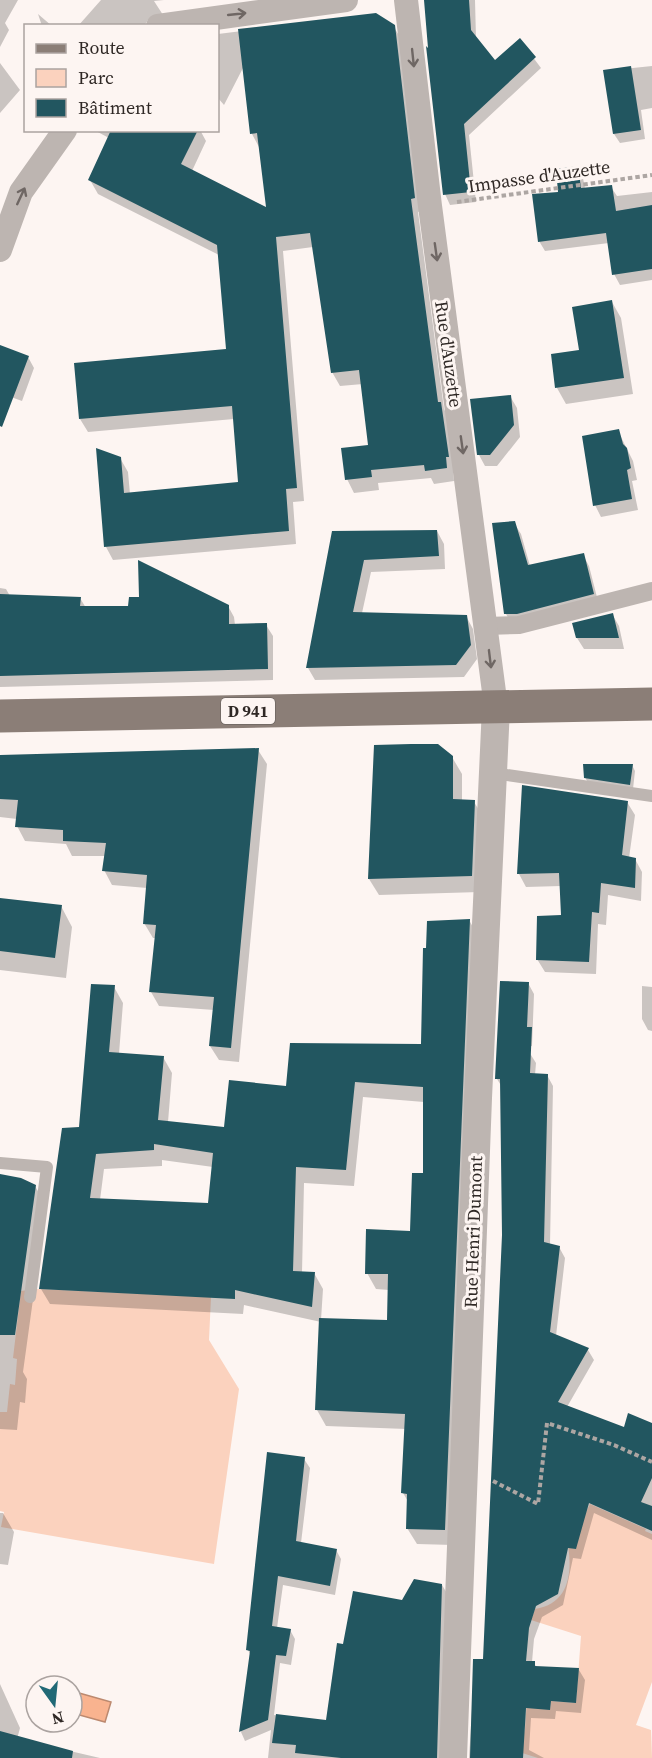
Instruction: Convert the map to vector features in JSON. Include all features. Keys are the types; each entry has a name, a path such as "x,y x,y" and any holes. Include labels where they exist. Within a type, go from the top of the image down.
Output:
{"main road":[{"name":"D 941","path":"0,716 652,704"}],"street":[{"path":"172,24 346,0"},
{"name":"Rue d'Auzette","path":"406,0 429,206 496,707"},
{"path":"0,250 21,192 64,132"},
{"path":"486,626 504,628 519,625 652,591"},
{"name":"Rue Henri Dumont","path":"453,1758 496,707"}],"lane":[{"path":"493,773 652,796"},
{"path":"0,1162 48,1167 30,1297"}],"path":[{"name":"Impasse d'Auzette","path":"429,206 652,175"},
{"path":"464,1472 493,1481 538,1504 548,1423 614,1445 652,1462"}],"green space":[{"path":"37,1289 211,1297 209,1340 239,1389 214,1564 1,1527 4,1512 0,1511 0,1412 7,1412 10,1384 15,1385 17,1359 13,1358 21,1291"},
{"path":"590,1504 646,1529 645,1531 652,1534 652,1682 636,1725 651,1730 652,1758 538,1758 519,1752 525,1729 527,1700 550,1709 551,1701 576,1703 581,1636 531,1620 535,1609 548,1605 563,1591 569,1570 566,1534 584,1516"}],"shaded area":[{"path":"84,1694 111,1702 105,1722 84,1716"}],"building":[{"path":"424,0 469,0 471,30 495,60 520,38 536,57 464,124 471,192 443,195 426,46 428,48"},
{"path":"376,13 395,25 415,198 411,199 438,402 441,402 449,457 446,457 447,468 425,471 424,465 371,470 372,477 345,480 341,448 368,445 359,370 331,373 310,233 276,237 297,488 286,489 289,531 104,547 96,448 121,457 124,493 238,482 232,406 79,419 74,363 226,349 217,245 88,180 110,132 197,132 181,164 266,207 257,133 250,134 238,29"},
{"path":"631,66 641,130 613,134 603,70"},
{"path":"578,166 581,188 612,185 616,211 652,205 652,269 612,275 606,233 538,242 532,194 558,192 556,169"},
{"path":"612,300 624,378 555,388 551,354 579,350 572,307"},
{"path":"0,345 29,356 2,427 0,426"},
{"path":"511,395 514,425 490,455 477,455 470,399"},
{"path":"619,429 623,444 627,448 631,468 627,470 632,499 593,506 582,436"},
{"path":"515,521 528,565 584,553 594,594 517,614 504,614 492,523"},
{"path":"437,530 439,556 364,560 353,612 467,615 471,645 456,665 306,668 332,531"},
{"path":"138,560 229,605 229,624 267,623 268,669 0,676 0,594 81,597 80,606 128,606 129,597 139,597"},
{"path":"613,613 619,638 576,638 572,623"},
{"path":"438,744 453,756 453,799 475,800 472,876 368,879 374,745"},
{"path":"259,748 231,1048 209,1046 214,997 149,992 156,925 143,924 147,875 102,871 106,843 63,841 63,830 15,827 18,800 0,799 0,755"},
{"path":"583,764 633,764 630,785 584,778"},
{"path":"522,785 628,801 622,855 636,858 635,888 601,883 599,913 592,912 589,962 536,960 537,916 561,915 559,873 517,874"},
{"path":"0,898 62,905 55,958 0,951"},
{"path":"470,919 445,1530 406,1529 407,1494 401,1493 405,1414 315,1410 319,1318 387,1320 388,1274 365,1274 366,1229 410,1231 412,1173 423,1173 423,1087 355,1082 346,1170 296,1167 293,1271 315,1272 312,1307 235,1290 235,1299 39,1289 62,1128 79,1127 91,984 115,985 109,1052 164,1056 158,1120 224,1127 229,1080 286,1086 290,1043 421,1044 423,948 426,948 427,921","holes":["154,1144 213,1153 208,1203 90,1198 96,1154 154,1150"]},
{"path":"500,981 529,982 527,1027 532,1027 530,1073 548,1074 544,1242 560,1246 550,1332 589,1348 558,1402 624,1427 628,1413 652,1423 652,1478 641,1502 652,1506 652,1531 589,1503 576,1549 568,1548 558,1594 536,1606 529,1628 526,1661 535,1661 535,1666 579,1668 576,1703 551,1701 550,1710 526,1708 523,1758 470,1758 473,1659 483,1659 502,1235 500,1079 495,1079"},
{"path":"0,1174 21,1178 36,1185 15,1335 0,1335"},
{"path":"267,1452 305,1457 296,1541 337,1549 330,1586 278,1576 272,1626 291,1629 286,1656 276,1655 268,1720 239,1732 250,1651 246,1650"},
{"path":"414,1579 442,1584 437,1758 341,1758 295,1753 296,1745 272,1743 276,1714 326,1720 337,1643 343,1644 353,1591 402,1600"},
{"path":"0,1731 73,1751 72,1758 0,1758"}]}
